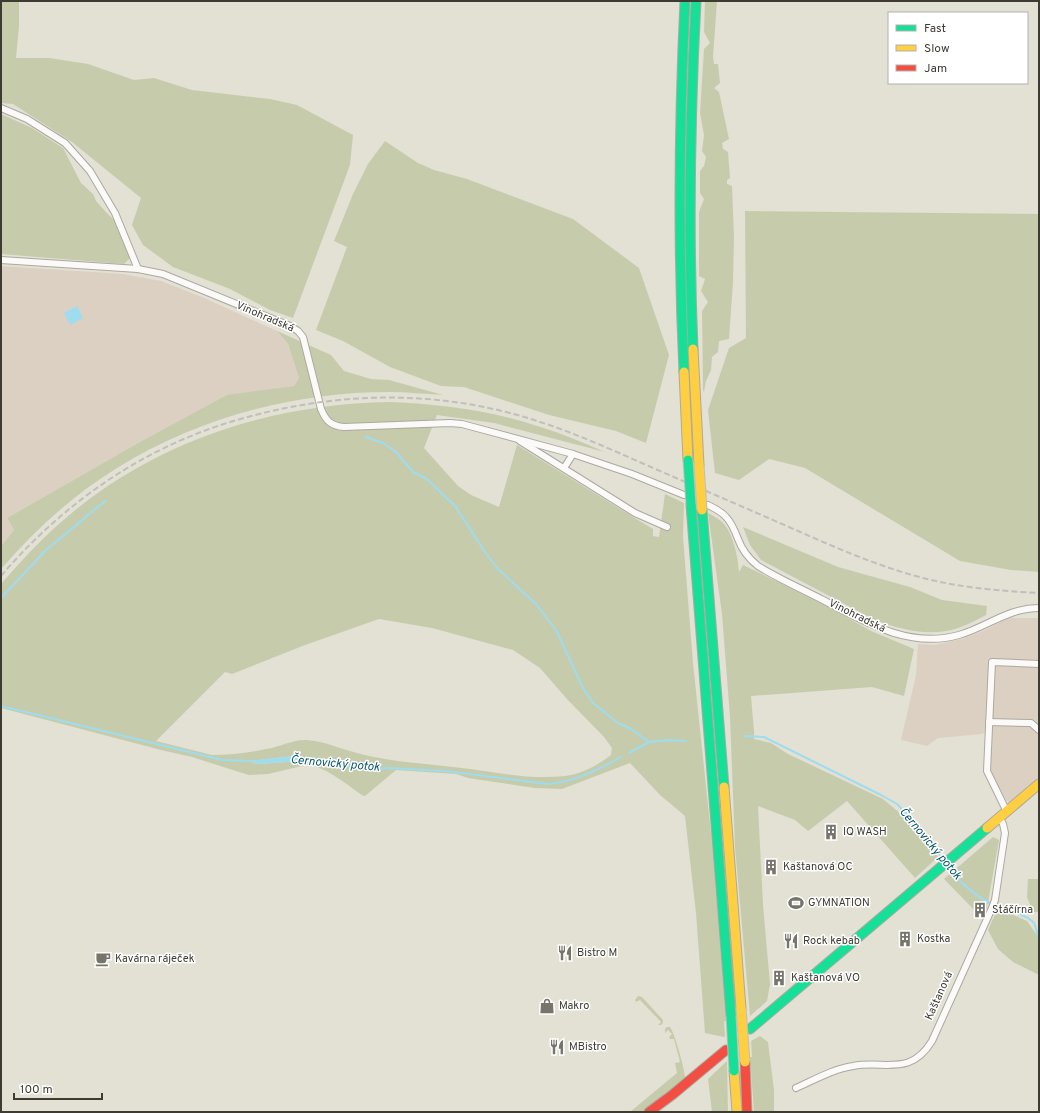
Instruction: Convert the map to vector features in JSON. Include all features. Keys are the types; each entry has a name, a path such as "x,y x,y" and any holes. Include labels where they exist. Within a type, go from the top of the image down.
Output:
{"main road":[{"path":"685,1 680,103 679,201 681,322 691,505 731,1016 736,1112"},
{"path":"696,1 691,105 690,202 692,322 699,465 705,508 745,1062 747,1112"},
{"path":"750,1029 1039,784"},
{"path":"649,1112 664,1102 726,1050"},
{"path":"656,1112 664,1102"}],"street":[{"path":"1,108 27,118 65,143 90,171 115,212 138,269"},
{"name":"Vinohradská","path":"1,260 138,269 163,274 290,326 298,331 303,337 321,409 326,420 332,424 344,427 450,423 462,424 573,454 684,494"},
{"name":"Vinohradská","path":"513,437 635,513 667,527"},
{"path":"564,468 573,454"},
{"name":"Vinohradská","path":"705,508 720,512 727,518 733,526 745,552 758,566 870,624 893,633 925,639 948,637 964,633 1014,611 1039,608"},
{"path":"1007,812 987,771 992,662 1039,664"},
{"path":"989,722 1031,723 1039,730"},
{"name":"Kaštanová","path":"796,1088 839,1069 854,1066 888,1066 906,1064 917,1059 926,1051 932,1041 995,900 1005,833 1004,824 1000,818"}],"shaded area":[{"path":"1,266 123,274 161,281 202,297 277,331 288,344 299,378 294,386 227,396 138,443 7,518 14,530 1,546"},
{"path":"1009,618 1039,618 1039,777 1009,802 1006,800 990,770 991,729 982,734 938,738 927,746 901,740 916,675 918,644 934,645 962,639 983,631"}],"green space":[{"path":"1,1 19,1 19,26 16,58 49,58 88,64 134,80 154,78 192,90 270,99 297,105 353,135 350,165 293,318 270,310 230,289 173,267 143,245 132,225 141,198 72,142 13,104 1,103"},
{"path":"705,1 717,1 713,57 714,64 718,64 720,83 714,88 719,92 729,139 722,143 723,149 728,152 730,178 727,180 727,184 732,186 734,238 729,339 719,341 718,352 712,357 711,370 706,381 704,392 702,311 708,302 701,291 705,279 699,276 699,212 704,199 700,193 700,171 704,166 706,157 702,151 704,135 700,113 704,49 710,43 704,32"},
{"path":"1,114 32,128 63,148 81,183 93,194 96,201 114,220 121,233 130,258 124,264 1,254"},
{"path":"385,141 418,163 434,170 467,179 573,219 639,268 669,355 646,443 616,431 549,415 464,387 441,386 390,367 343,341 316,330 347,247 334,241 353,194 368,164"},
{"path":"745,211 1039,214 1039,572 1011,570 960,561 805,468 769,459 739,480 715,473 708,410 729,348 746,338"},
{"path":"277,331 331,355 344,371 371,379 389,380 443,395 389,392 353,393 318,397 248,411 180,435 148,450 101,478 55,514 1,569 1,546 14,530 7,518 138,443 227,395 294,386 299,378 288,344"},
{"path":"390,402 408,403 445,406 499,415 570,437 605,452 494,423 437,415 424,448 458,486 471,495 499,507 517,445 653,529 653,536 659,537 665,494 684,503 683,537 693,663 712,843 726,1021 724,1021 724,1037 705,1033 696,913 685,816 660,795 630,763 562,789 535,788 468,778 456,774 396,770 365,796 328,772 313,766 306,765 268,774 249,775 192,757 1,708 1,584 33,549 67,517 102,490 139,467 178,447 218,431 260,419 302,410 346,404","holes":["379,619 432,628 513,650 540,668 567,699 604,737 612,748 611,755 595,766 578,773 565,776 539,777 382,759 320,742 307,740 253,752 212,755 156,741 225,672 232,674 305,645","294,756 314,760 257,764 249,761"]},
{"path":"708,513 717,518 726,526 732,538 736,552 739,572 743,565 820,602 871,631 914,649 904,696 872,687 751,696 754,739 771,743 788,754 883,799 902,815 938,857 915,878 847,801 808,831 795,820 758,806 763,905 770,984 767,1001 750,1016 735,847 730,717 722,614"},
{"path":"743,527 838,567 910,587 942,600 987,606 986,615 961,627 939,632 916,631 884,623 873,619 761,560 750,545"},
{"path":"993,837 999,840 987,908 982,918 944,879"},
{"path":"1028,879 1039,879 1039,912 1033,912 1027,897"},
{"path":"998,908 1027,921 1039,938 1039,975 1013,962 998,949 988,930"},
{"path":"638,996 642,997 663,1020 661,1025 658,1025 661,1022 640,1000 636,1002 635,1000"},
{"path":"670,1027 674,1037 682,1060 685,1078 644,1112 630,1112 677,1073 675,1063 680,1062 674,1039 670,1039 669,1037 672,1034 668,1030 665,1033 665,1029"},
{"path":"760,1036 768,1042 774,1090 774,1112 754,1112 750,1057 752,1057 751,1041"},
{"path":"727,1061 728,1112 712,1112 708,1079"}],"water":[{"path":"77,306 83,318 70,325 64,313"},
{"path":"294,756 316,760 257,764 248,761"}],"waterway":[{"path":"366,437 383,443 395,451 413,472 427,479 455,506 498,569 536,604 556,630 583,688 593,703 618,723 631,729 649,742"},
{"path":"1,598 46,550 105,501"},
{"name":"Černovický potok","path":"1,706 222,760 249,761"},
{"name":"Černovický potok","path":"744,736 764,737 897,804 919,827 944,861"},
{"name":"Černovický potok","path":"629,753 649,742 668,740 686,741"},
{"name":"Černovický potok","path":"314,760 370,769 389,768 445,771 548,784 567,781 586,775 621,757"},
{"name":"Černovický potok","path":"948,866 962,883 979,897 992,904 1021,914 1031,920 1034,923 1039,938"}],"railway":[{"path":"1,576 52,523 81,500 110,479 175,443 209,429 276,410 342,400 408,398 440,400 473,405 506,412 559,428 840,549 892,569 927,579 969,587 1039,593"}],"traffic: fast":[{"path":"684,372 680,186 681,94 685,1"},
{"path":"693,349 691,306 690,175 696,1"},
{"path":"688,460 691,505"},
{"path":"691,505 731,1016"},
{"path":"702,510 724,787"},
{"path":"750,1029 987,828"},
{"path":"731,1016 734,1071"}],"traffic: slow":[{"path":"693,349 699,465"},
{"path":"684,372 688,460"},
{"path":"699,465 702,510"},
{"path":"987,828 1039,784"},
{"path":"724,787 741,1008"},
{"path":"741,1008 745,1062"},
{"path":"734,1071 737,1112"}],"traffic: jam":[{"path":"649,1112 726,1050"},
{"path":"745,1062 747,1112"}],"place":[{"name":"IQ WASH","path":"831,832"},
{"name":"Kaštanová OC","path":"771,867"},
{"name":"GYMNATION","path":"796,903"},
{"name":"Stáčírna","path":"980,910"},
{"name":"Kostka","path":"905,939"},
{"name":"Rock kebab","path":"791,941"},
{"name":"Bistro M","path":"565,953"},
{"name":"Kavárna ráječek","path":"103,959"},
{"name":"Kaštanová VO","path":"779,978"},
{"name":"Makro","path":"547,1006"},
{"name":"MBistro","path":"557,1047"}]}
